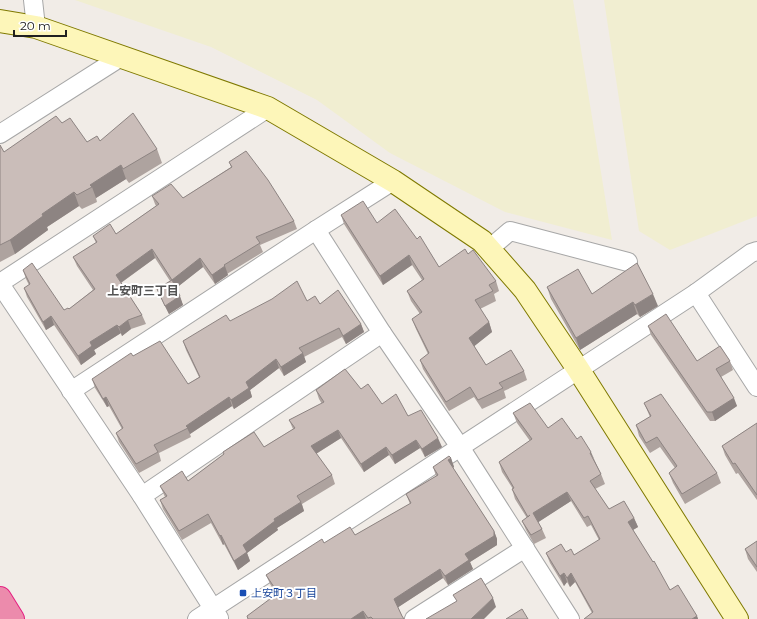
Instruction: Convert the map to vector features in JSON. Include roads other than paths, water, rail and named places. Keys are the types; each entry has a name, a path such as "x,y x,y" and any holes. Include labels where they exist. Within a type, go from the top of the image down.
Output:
{"highway":[{"path":"0,598 13,619"}],"street":[{"path":"32,0 36,27"},
{"path":"0,21 36,27 268,108 392,181 482,241 524,290 578,369 738,619"},
{"path":"0,134 121,57"},
{"path":"216,614 142,496 0,284 268,108"},
{"path":"71,391 392,181"},
{"path":"316,230 382,333 460,447 570,619"},
{"path":"488,249 510,231 628,262"},
{"path":"197,619 216,614 460,447 696,293 751,253 757,251"},
{"path":"696,293 757,387"},
{"path":"142,496 382,333"},
{"path":"414,619 525,548"}],"place":[{"name":"上安町３丁目","path":"243,593"}],"district":[{"name":"上安町三丁目","path":"143,291"}]}
